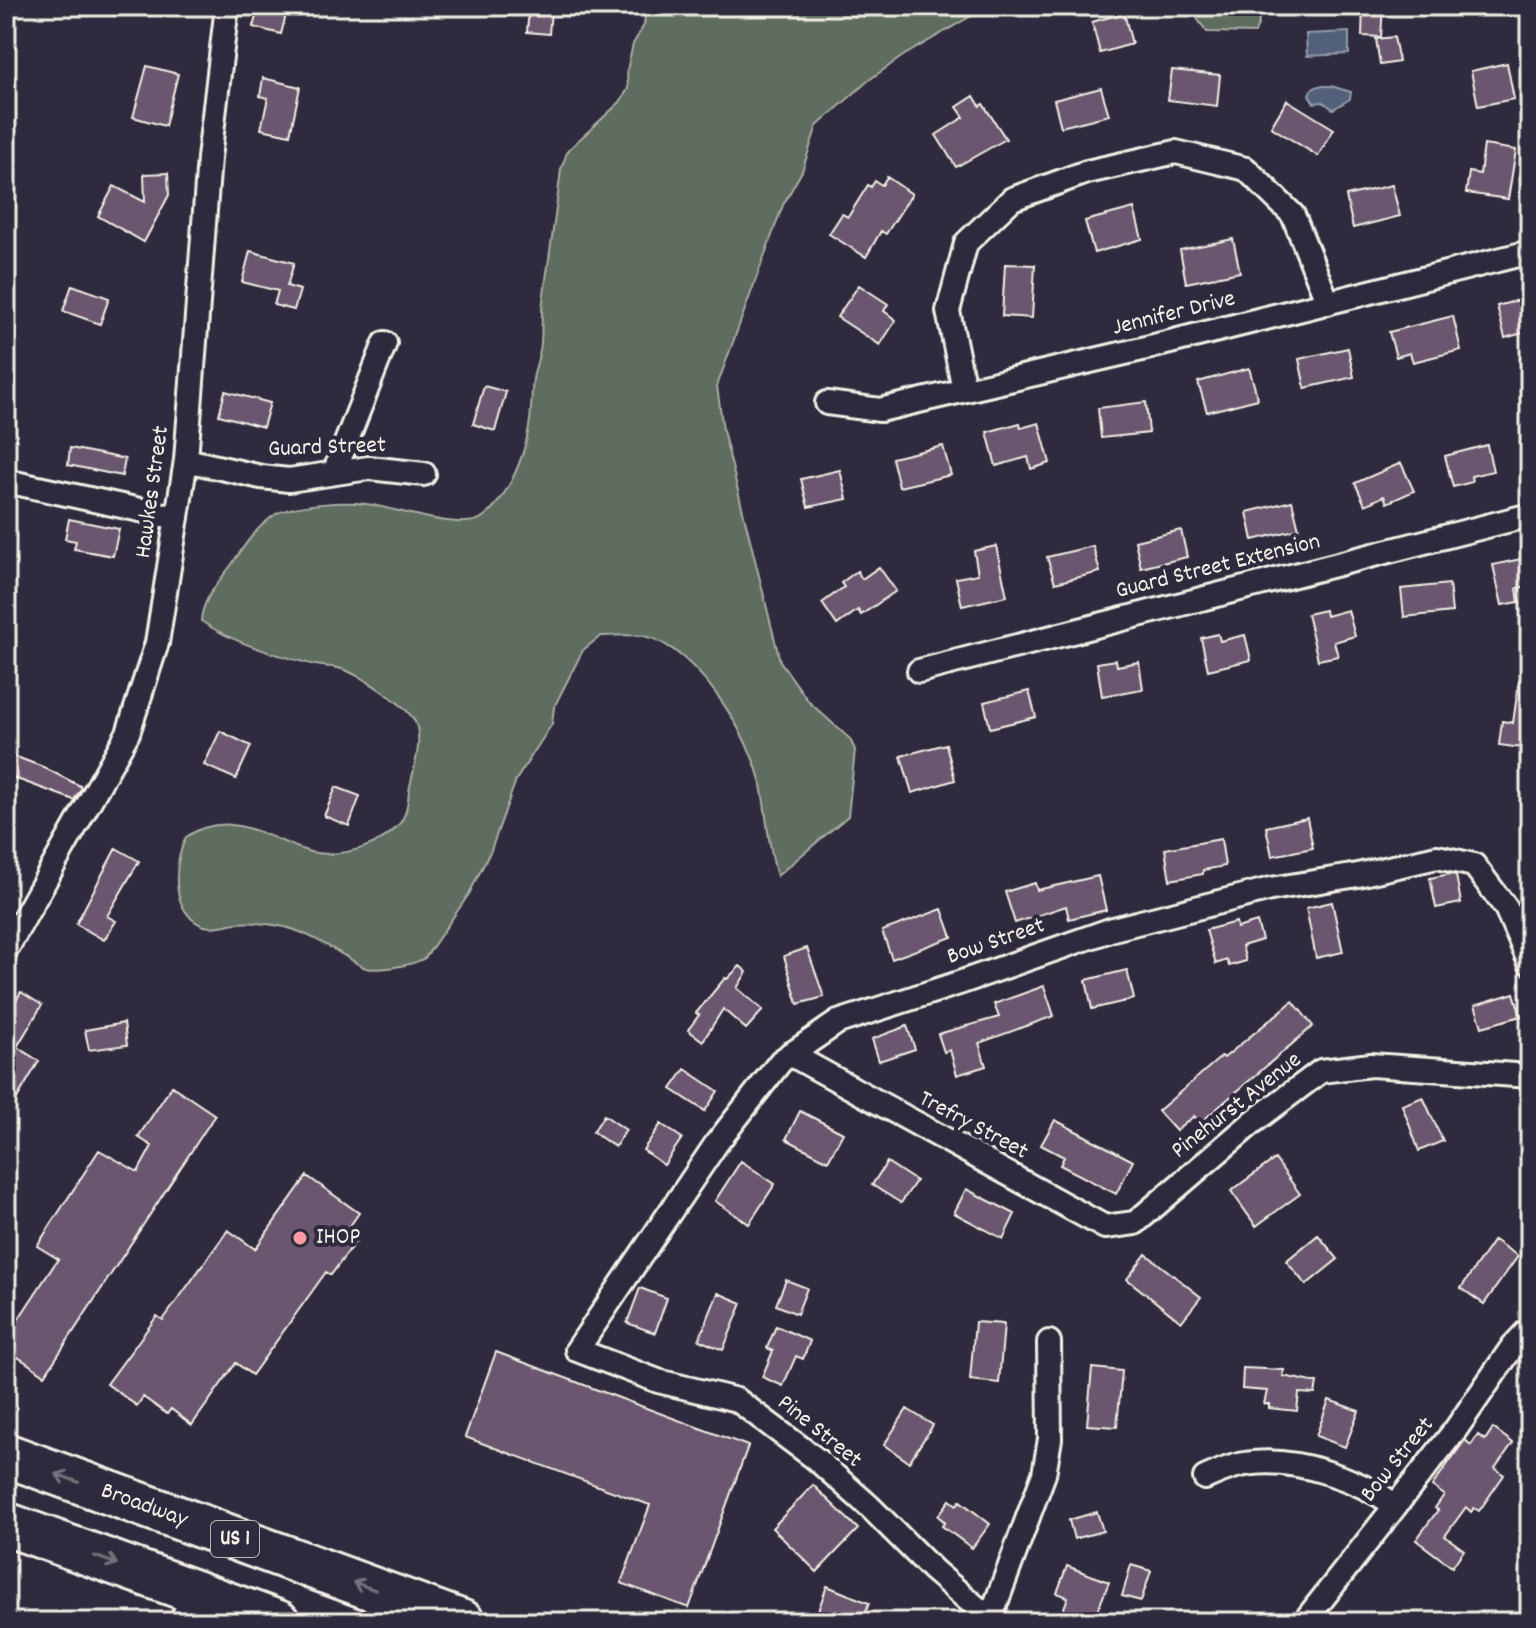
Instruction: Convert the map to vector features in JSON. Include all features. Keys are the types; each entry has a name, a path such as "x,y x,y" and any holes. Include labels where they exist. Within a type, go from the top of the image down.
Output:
{"highway":[{"name":"Broadway","path":"6,1455 463,1622"},
{"path":"6,1524 188,1607 278,1622"}],"street":[{"name":"Hawkes Street","path":"6,950 128,733 157,643 186,460 209,158 227,6"},
{"path":"964,389 948,311 966,243 1012,199 1087,172 1176,152 1246,169 1293,215 1328,303"},
{"name":"Jennifer Drive","path":"827,403 880,410 1530,252"},
{"path":"334,473 385,343"},
{"name":"Guard Street","path":"186,460 289,480 369,468 424,474"},
{"path":"6,481 177,518"},
{"name":"Guard Street Extension","path":"919,671 1530,515"},
{"name":"Bow Street","path":"577,1350 716,1144 781,1061 838,1022 1113,929 1271,889 1358,875 1437,857 1474,865 1506,908 1530,963"},
{"name":"Trefry Street","path":"790,1054 1105,1227 1135,1223"},
{"name":"Pinehurst Avenue","path":"1135,1223 1253,1122 1321,1071 1371,1065 1530,1076"},
{"name":"Bow Street","path":"1304,1622 1456,1429 1513,1346 1530,1328"},
{"path":"990,1621 1044,1474 1050,1439 1049,1342"},
{"name":"Pine Street","path":"577,1350 658,1381 737,1400 816,1459 990,1621"},
{"path":"1205,1478 1226,1469 1254,1463 1296,1466 1362,1485 1395,1505"}],"green space":[{"path":"646,6 988,6 903,56 869,80 817,126 802,171 783,205 717,386 723,430 780,661 809,702 850,739 855,750 848,816 777,876 755,765 746,743 718,697 683,657 664,644 644,636 601,636 583,650 554,707 552,724 516,780 491,850 469,894 425,958 397,967 366,968 316,939 285,927 248,922 212,927 202,925 185,910 178,890 177,868 186,837 217,825 232,825 319,853 347,852 375,843 397,826 404,816 418,744 417,727 409,713 362,679 342,669 315,665 256,648 201,621 208,598 257,530 284,511 320,504 357,503 460,522 483,517 500,499 519,464 529,427 561,169 568,150 620,102 628,89 627,70 633,44 644,25"},
{"path":"1188,6 1256,6 1259,22 1255,33 1207,32"}],"water":[{"path":"1349,32 1349,54 1307,56 1306,34"},
{"path":"1318,86 1351,92 1350,99 1333,109 1323,102 1314,103 1309,95"}],"building":[{"path":"259,6 287,11 281,34 253,27"},
{"path":"1363,6 1383,6 1381,37 1362,36"},
{"path":"529,8 551,10 549,34 527,32"},
{"path":"1124,13 1132,44 1100,53 1092,22"},
{"path":"1394,37 1399,62 1380,65 1376,39"},
{"path":"1507,63 1514,99 1478,106 1471,71"},
{"path":"147,66 178,74 165,126 133,117"},
{"path":"1172,70 1220,75 1217,106 1168,100"},
{"path":"263,78 300,87 290,135 261,129 268,98 260,96"},
{"path":"1101,88 1109,115 1061,127 1054,100"},
{"path":"974,96 980,106 983,104 1006,139 956,167 936,135 964,117 957,107"},
{"path":"1287,100 1334,129 1318,156 1271,127"},
{"path":"1484,145 1516,150 1508,199 1466,193 1469,172 1480,174"},
{"path":"168,173 169,195 144,242 98,216 114,186 145,202 144,174"},
{"path":"887,177 912,194 886,234 881,231 866,257 829,234 842,214 848,217 868,185 871,187 875,181 882,185"},
{"path":"1392,185 1400,216 1353,228 1346,196"},
{"path":"1134,208 1142,239 1094,253 1085,221"},
{"path":"1233,239 1240,272 1186,283 1180,250"},
{"path":"250,251 294,263 287,286 300,290 294,310 274,305 278,291 242,282"},
{"path":"1005,264 1035,265 1032,318 1002,316"},
{"path":"72,285 109,298 100,324 63,311"},
{"path":"859,285 888,304 884,311 896,320 880,345 837,317"},
{"path":"1530,297 1530,331 1505,338 1497,306"},
{"path":"1453,316 1461,350 1413,362 1410,353 1396,357 1389,332"},
{"path":"1348,348 1354,377 1305,388 1299,359"},
{"path":"1249,368 1258,399 1207,412 1198,382"},
{"path":"484,386 506,392 495,431 473,424"},
{"path":"225,391 270,403 263,427 219,415"},
{"path":"1146,402 1149,433 1101,438 1098,408"},
{"path":"1020,423 1021,428 1039,423 1050,463 1031,469 1028,457 996,466 987,432"},
{"path":"1487,445 1493,471 1471,476 1472,482 1453,487 1445,456"},
{"path":"943,446 951,475 899,487 892,458"},
{"path":"70,448 125,459 122,476 68,465"},
{"path":"1401,463 1414,491 1387,503 1384,496 1365,505 1355,483"},
{"path":"840,470 847,499 808,507 801,479"},
{"path":"1292,501 1299,529 1253,540 1247,512"},
{"path":"69,519 119,529 113,556 74,549 76,541 65,539"},
{"path":"1181,530 1187,557 1141,568 1135,541"},
{"path":"996,546 1007,596 962,606 956,578 978,574 974,551"},
{"path":"1093,546 1100,572 1055,583 1047,557"},
{"path":"1530,557 1530,586 1517,588 1519,602 1502,605 1493,565"},
{"path":"879,567 896,591 861,615 858,610 837,625 822,603 844,587 841,583 857,571 862,579"},
{"path":"1449,584 1452,612 1404,617 1401,589"},
{"path":"1325,610 1326,616 1348,610 1355,636 1334,642 1338,656 1318,660 1307,614"},
{"path":"1218,634 1220,641 1245,635 1251,660 1208,670 1201,638"},
{"path":"1116,660 1117,666 1139,662 1143,689 1102,696 1097,663"},
{"path":"1519,681 1530,682 1530,749 1499,745 1502,721 1513,723"},
{"path":"1029,691 1036,717 990,728 984,702"},
{"path":"220,731 251,746 236,779 204,765"},
{"path":"946,744 955,780 912,793 901,756"},
{"path":"6,753 82,787 74,800 6,775"},
{"path":"336,787 360,796 349,826 324,816"},
{"path":"1307,818 1313,848 1272,856 1266,827"},
{"path":"1221,839 1225,866 1170,880 1165,849"},
{"path":"116,848 139,861 107,916 116,921 104,940 76,924"},
{"path":"1456,875 1461,903 1436,908 1430,878"},
{"path":"1098,876 1106,910 1069,919 1066,906 1015,923 1005,892 1035,883 1037,890"},
{"path":"1332,902 1343,952 1316,958 1306,908"},
{"path":"942,909 952,937 892,959 882,931"},
{"path":"1236,922 1237,928 1257,922 1262,940 1242,946 1246,961 1229,966 1227,960 1216,964 1206,930"},
{"path":"807,948 824,997 798,1004 784,956"},
{"path":"740,966 747,972 737,988 763,1010 746,1029 723,1009 703,1041 688,1030 699,1015 696,1013 725,978"},
{"path":"1127,970 1134,999 1092,1009 1086,980"},
{"path":"1044,986 1054,1016 979,1043 986,1066 957,1075 950,1050 944,1052 938,1034 999,1017 994,1004"},
{"path":"21,992 42,1005 17,1047 39,1061 6,1117 6,1017"},
{"path":"1514,993 1521,1016 1482,1027 1475,1005"},
{"path":"1293,1001 1313,1026 1200,1123 1194,1116 1176,1131 1158,1111"},
{"path":"124,1023 127,1045 89,1050 85,1030"},
{"path":"907,1026 915,1049 879,1061 872,1039"},
{"path":"685,1069 718,1091 705,1111 671,1089"},
{"path":"172,1086 215,1115 45,1375 6,1349 6,1338 58,1259 37,1246 99,1150 138,1172 152,1146 138,1137"},
{"path":"1423,1097 1443,1141 1419,1151 1402,1105"},
{"path":"800,1111 843,1133 828,1161 786,1139"},
{"path":"604,1115 626,1130 615,1147 593,1132"},
{"path":"1055,1120 1133,1161 1116,1194 1060,1165 1064,1157 1041,1145"},
{"path":"661,1124 682,1138 664,1165 643,1150"},
{"path":"1275,1159 1300,1194 1256,1226 1231,1191"},
{"path":"741,1161 775,1184 749,1224 715,1201"},
{"path":"887,1162 916,1181 901,1203 872,1185"},
{"path":"307,1176 359,1213 347,1230 358,1238 331,1275 326,1272 252,1375 236,1363 192,1425 171,1409 167,1414 143,1397 137,1406 107,1384 157,1316 163,1320 228,1230 255,1249"},
{"path":"966,1189 1015,1214 1003,1239 954,1213"},
{"path":"1318,1235 1338,1259 1306,1285 1286,1261"},
{"path":"1494,1240 1518,1256 1484,1304 1461,1288"},
{"path":"1146,1254 1201,1297 1181,1322 1127,1279"},
{"path":"786,1280 807,1288 797,1314 776,1305"},
{"path":"640,1288 667,1298 655,1333 627,1323"},
{"path":"718,1293 742,1303 723,1350 699,1340"},
{"path":"975,1322 1004,1324 999,1383 970,1380"},
{"path":"776,1326 810,1341 803,1359 796,1356 783,1386 762,1377 773,1351 767,1348"},
{"path":"496,1352 748,1446 689,1608 621,1583 650,1505 465,1437"},
{"path":"1092,1368 1122,1371 1117,1427 1087,1425"},
{"path":"1243,1368 1284,1370 1283,1376 1317,1383 1315,1394 1299,1393 1297,1411 1269,1408 1269,1404 1264,1404 1267,1391 1242,1389"},
{"path":"1329,1400 1359,1411 1345,1447 1316,1436"},
{"path":"907,1409 933,1425 909,1462 884,1445"},
{"path":"1493,1428 1513,1443 1495,1468 1504,1475 1479,1511 1474,1508 1471,1512 1466,1507 1445,1536 1464,1550 1452,1567 1416,1540 1438,1510 1435,1508 1444,1495 1432,1486 1465,1440 1471,1445 1478,1435 1485,1440"},
{"path":"813,1485 858,1529 817,1572 772,1528"},
{"path":"950,1500 957,1505 960,1501 990,1524 972,1548 942,1526 945,1522 938,1516"},
{"path":"1097,1512 1103,1531 1074,1539 1069,1520"},
{"path":"1131,1565 1151,1571 1141,1601 1122,1596"},
{"path":"1067,1566 1109,1582 1093,1622 1059,1622 1068,1597 1057,1593"},
{"path":"827,1586 869,1603 862,1622 814,1622"}],"place":[{"name":"IHOP","path":"300,1238"}]}
